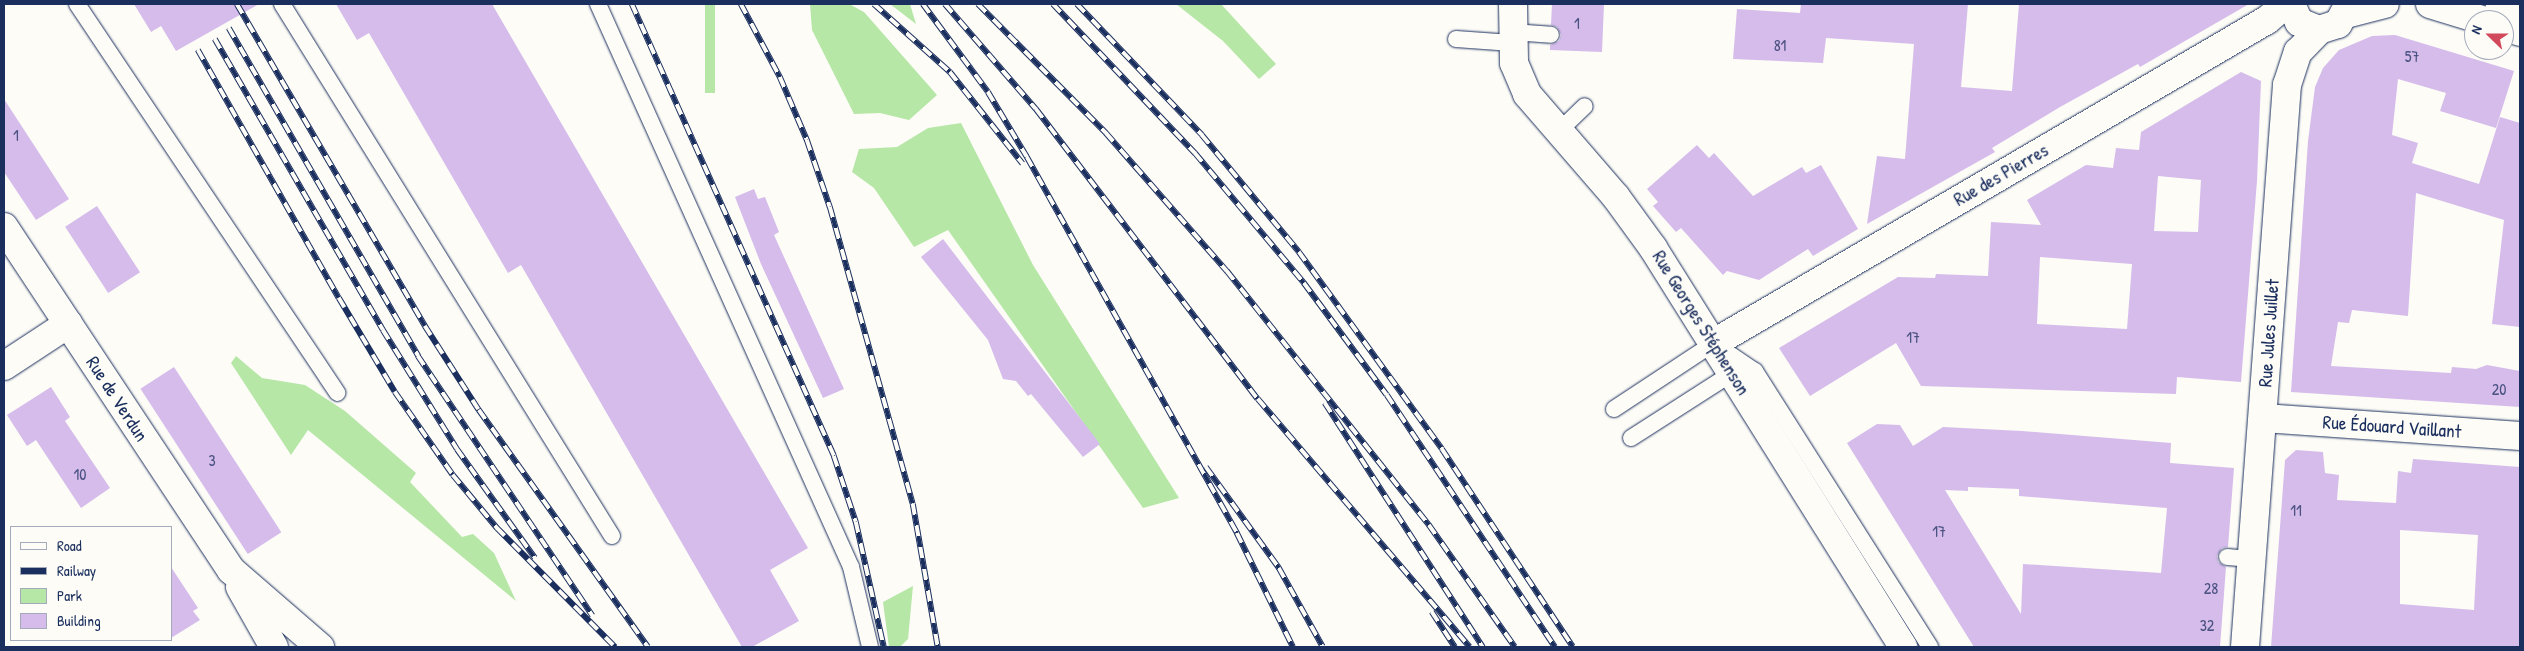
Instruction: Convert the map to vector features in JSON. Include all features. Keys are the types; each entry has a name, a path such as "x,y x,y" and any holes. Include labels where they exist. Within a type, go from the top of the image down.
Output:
{"street":[{"name":"Rue Georges Stéphenson","path":"1513,4 1512,37 1519,79 1527,94 1630,215 1714,343 1903,647"},
{"name":"Rue des Pierres","path":"1714,343 2267,20 2286,4"},
{"path":"2290,4 2299,22 2319,30 2335,26 2348,9 2385,4"},
{"path":"2430,5 2473,10"},
{"name":"Rue Jules Juillet","path":"2245,647 2240,558 2263,418 2287,85 2298,52 2319,30"},
{"name":"Rue de Verdun","path":"4,227 231,570 274,647"},
{"path":"4,366 68,324"},
{"name":"Rue Édouard Vaillant","path":"2263,418 2520,436"},
{"name":"Rue de Verdun","path":"231,570 320,647"}],"lane":[{"path":"77,4 337,394"},
{"path":"282,4 612,536"},
{"path":"598,4 851,567 870,647"},
{"path":"1456,39 1550,35"},
{"path":"1558,132 1585,106"},
{"path":"1714,343 1726,377 1743,410 1888,647"},
{"path":"1614,409 1714,343"},
{"path":"1714,343 1755,371 1930,647"},
{"path":"1631,438 1726,377"}],"green space":[{"path":"705,4 715,4 715,93 705,93"},
{"path":"810,4 849,4 864,12 937,95 909,120 880,113 854,114 812,30"},
{"path":"890,4 910,4 916,24"},
{"path":"1176,4 1221,4 1276,64 1259,79 1223,41"},
{"path":"961,123 1033,265 1179,498 1143,508 948,230 914,247 874,188 852,172 859,149 897,147 928,128"},
{"path":"236,356 262,378 305,385 345,411 416,473 410,482 462,537 473,534 494,553 516,601 308,430 291,455 231,363"},
{"path":"913,586 908,639 900,647 889,647 883,602"}],"building":[{"path":"134,4 259,4 176,51 161,26 151,32"},
{"path":"336,4 492,4 808,548 770,570 799,621 752,647 742,647 521,265 508,273 369,33 357,40"},
{"path":"1552,4 1604,4 1602,52 1550,50 1550,45 1559,41 1561,35 1557,27 1551,25"},
{"path":"1801,4 1968,4 1961,87 2012,91 2019,4 2249,4 2140,67 2138,64 2060,107 1992,148 1995,152 1867,224 1877,156 1905,159 1914,44 1826,38 1823,63 1733,59 1737,9 1800,13"},
{"path":"2395,35 2464,56 2464,60 2478,60 2514,71 2496,128 2440,111 2446,93 2398,79 2392,135 2418,143 2412,163 2479,184 2500,117 2520,123 2520,327 2492,324 2504,220 2416,193 2408,316 2352,310 2349,323 2338,322 2331,366 2451,373 2452,367 2476,369 2487,365 2520,371 2520,407 2291,392 2308,141 2315,87 2323,68 2339,50 2372,36"},
{"path":"2241,72 2261,81 2257,181 2241,382 2177,377 2176,394 1921,386 1896,343 1810,396 1779,348 1898,277 1935,278 1936,274 1988,276 1991,222 2041,225 2027,200 2086,165 2113,168 2116,148 2139,150 2141,132","holes":["2158,176 2201,180 2198,232 2154,231","2040,257 2132,264 2127,329 2037,324"]},
{"path":"4,99 69,199 36,220 4,172"},
{"path":"1697,145 1709,158 1714,153 1753,196 1802,167 1806,173 1821,165 1858,229 1813,256 1808,249 1759,280 1727,271 1723,275 1681,228 1676,232 1653,206 1658,202 1647,189"},
{"path":"754,189 758,199 765,197 779,232 774,235 844,389 823,398 761,264 735,197"},
{"path":"97,206 140,272 108,293 65,227"},
{"path":"943,239 1100,444 1083,457 1031,394 1028,396 1016,381 1003,379 988,340 921,257"},
{"path":"174,367 281,532 248,554 140,389"},
{"path":"51,387 70,417 65,421 110,488 81,508 36,440 27,446 7,415"},
{"path":"1877,424 1900,425 1913,446 1943,427 2022,431 2171,443 2170,463 2234,468 2228,547 2222,548 2217,556 2218,562 2226,567 2220,647 1974,647 1847,443","holes":["1968,487 2019,489 2019,496 2167,508 2161,573 2023,564 2021,614 1945,490 1968,491"]},
{"path":"2296,450 2323,452 2325,473 2339,475 2337,500 2396,503 2398,471 2411,473 2413,459 2520,467 2520,647 2271,647 2285,460","holes":["2400,530 2478,535 2474,610 2400,604"]},
{"path":"172,569 198,608 193,611 200,620 172,637"}],"railway":[{"path":"237,4 425,326 479,410 648,647"},
{"path":"632,4 834,456 856,522 884,647"},
{"path":"741,4 780,77 807,140 830,207 913,504 938,647"},
{"path":"874,4 950,72 1023,164"},
{"path":"923,4 988,92 1027,157 1237,533 1293,647"},
{"path":"945,4 1036,109 1258,399 1470,647"},
{"path":"978,4 1106,133 1227,271 1429,525 1515,647"},
{"path":"1053,4 1195,153 1304,283 1387,395 1555,647"},
{"path":"1077,4 1202,135 1299,252 1442,449 1573,647"},
{"path":"229,28 418,356 593,616"},
{"path":"215,39 383,330 457,449 535,558"},
{"path":"198,50 339,298 395,392 453,475 497,528 615,647"},
{"path":"1325,403 1483,647"},
{"path":"1206,467 1279,568 1323,647"},
{"path":"1432,612 1455,647"}]}
